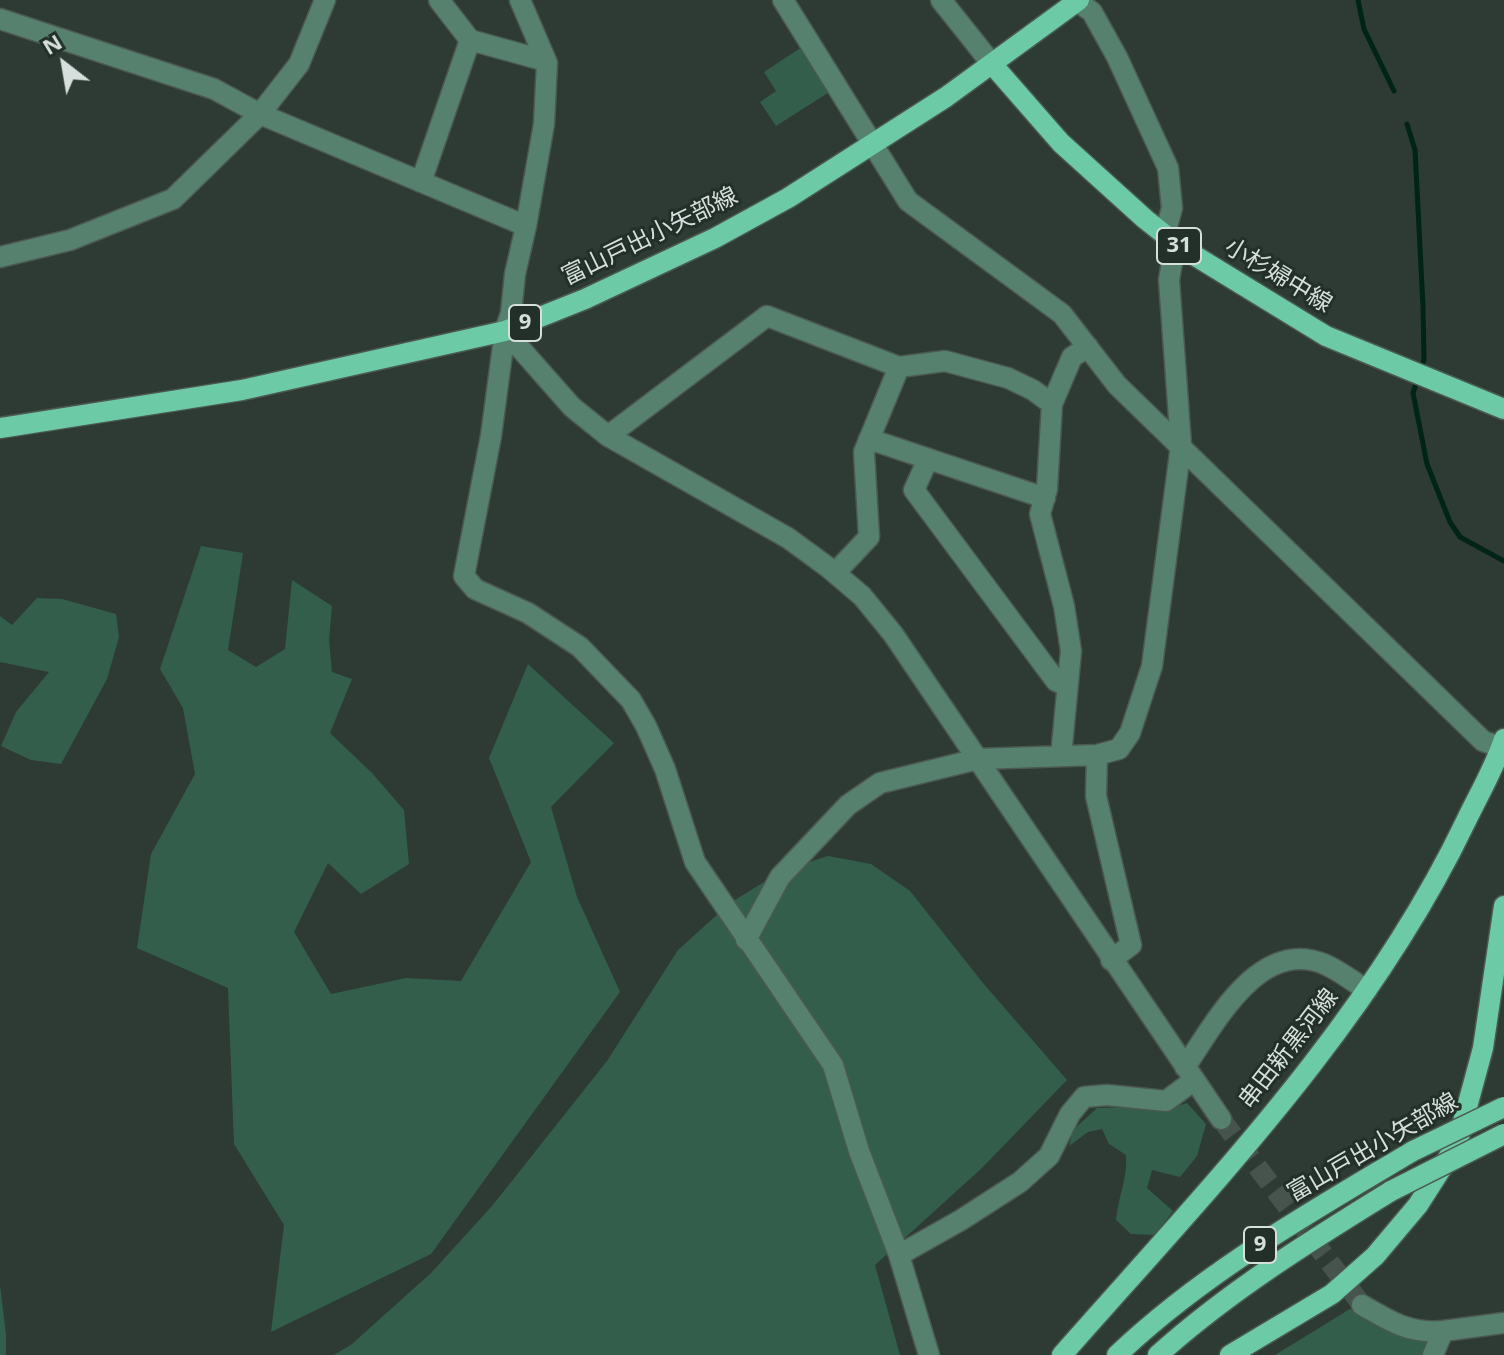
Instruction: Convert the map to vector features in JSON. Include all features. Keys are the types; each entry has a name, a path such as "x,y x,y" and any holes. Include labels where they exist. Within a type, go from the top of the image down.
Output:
{"main road":[{"name":"富山戸出小矢部線","path":"0,428 242,390 505,331 641,275 788,198 992,64 1078,1"},
{"name":"小杉婦中線","path":"992,64 1061,143 1172,240 1326,336 1504,409"},
{"name":"串田新黒河線","path":"1062,1355 1282,1104 1367,990 1442,872 1502,743"},
{"path":"1230,1355 1332,1294 1375,1256 1418,1205 1457,1144 1483,1048 1496,1019 1504,906"},
{"name":"富山戸出小矢部線","path":"1117,1355 1209,1279 1265,1241 1413,1151 1504,1107"},
{"name":"富山戸出小矢部線","path":"1158,1355 1199,1318 1301,1247 1391,1191 1504,1134"}],"street":[{"path":"0,257 70,240 173,199 260,114 299,64 325,0"},
{"path":"439,0 470,40 546,61"},
{"path":"520,0 546,61 544,124 515,274 491,436 464,576 475,589 528,613 580,647 631,700 665,769 695,862 833,1065 859,1151 899,1255 929,1355"},
{"path":"783,0 908,201 1062,314 1117,385 1483,741 1502,743"},
{"path":"941,0 992,64"},
{"path":"746,940 780,877 848,805 880,783 978,759 1097,755 1119,749 1130,733 1152,666 1181,445 1169,280 1173,256 1172,208 1168,168 1117,57 1092,12 1078,1"},
{"path":"0,19 214,89 260,114 526,226"},
{"path":"421,182 470,40"},
{"path":"608,436 767,316 899,367 945,361 1008,378 1052,404"},
{"path":"505,331 572,407 608,436 788,538 862,596 893,634 1221,1119"},
{"path":"1061,756 1071,651 1064,606 1040,514 1045,498 1052,404 1072,357 1088,347"},
{"path":"835,573 869,537 864,452 899,367"},
{"path":"869,439 1045,498"},
{"path":"928,459 914,490 1056,681 1067,686"},
{"path":"1097,755 1096,796 1131,945 1111,960"},
{"path":"899,1255 1020,1182 1049,1156 1070,1114 1084,1097 1107,1095 1166,1101 1189,1074 1231,1000 1254,977 1274,964 1293,960 1322,963 1367,990"},
{"path":"1362,1305 1392,1322 1423,1333 1504,1323"},
{"path":"1433,1355 1443,1331"}],"green space":[{"path":"802,47 831,91 776,126 760,102 776,91 764,72"},
{"path":"201,546 243,553 228,650 256,667 285,649 292,580 332,606 329,640 332,672 352,679 330,733 372,773 404,810 409,864 361,894 328,863 294,932 331,994 406,978 461,981 531,862 489,758 528,664 614,743 551,807 577,897 620,992 431,1254 271,1332 284,1225 234,1144 228,988 137,948 151,854 195,774 183,708 160,669"},
{"path":"37,598 62,599 116,614 119,637 107,679 61,764 31,760 1,746 16,712 49,672 0,662 0,616 12,625"},
{"path":"828,856 871,864 910,891 983,983 1067,1080 982,1168 875,1265 900,1355 334,1355 352,1344 431,1273 492,1206 607,1061 678,950 730,903 782,871"},
{"path":"1187,1103 1206,1124 1197,1156 1180,1177 1152,1170 1147,1188 1173,1211 1155,1235 1131,1234 1116,1220 1126,1171 1126,1155 1109,1144 1102,1129 1088,1132 1069,1146 1073,1130 1097,1108 1131,1107 1160,1111"},
{"path":"0,1285 6,1335 6,1355 0,1355"},
{"path":"1350,1309 1422,1341 1435,1337 1426,1355 1275,1355"}],"waterway":[{"path":"1358,0 1364,29 1394,91"},
{"path":"1407,124 1415,150 1423,306 1424,360 1421,369"},
{"path":"1418,378 1413,393 1427,464 1450,522 1460,537 1504,561"}],"tunnel":[{"path":"1221,1119 1362,1305"}]}
